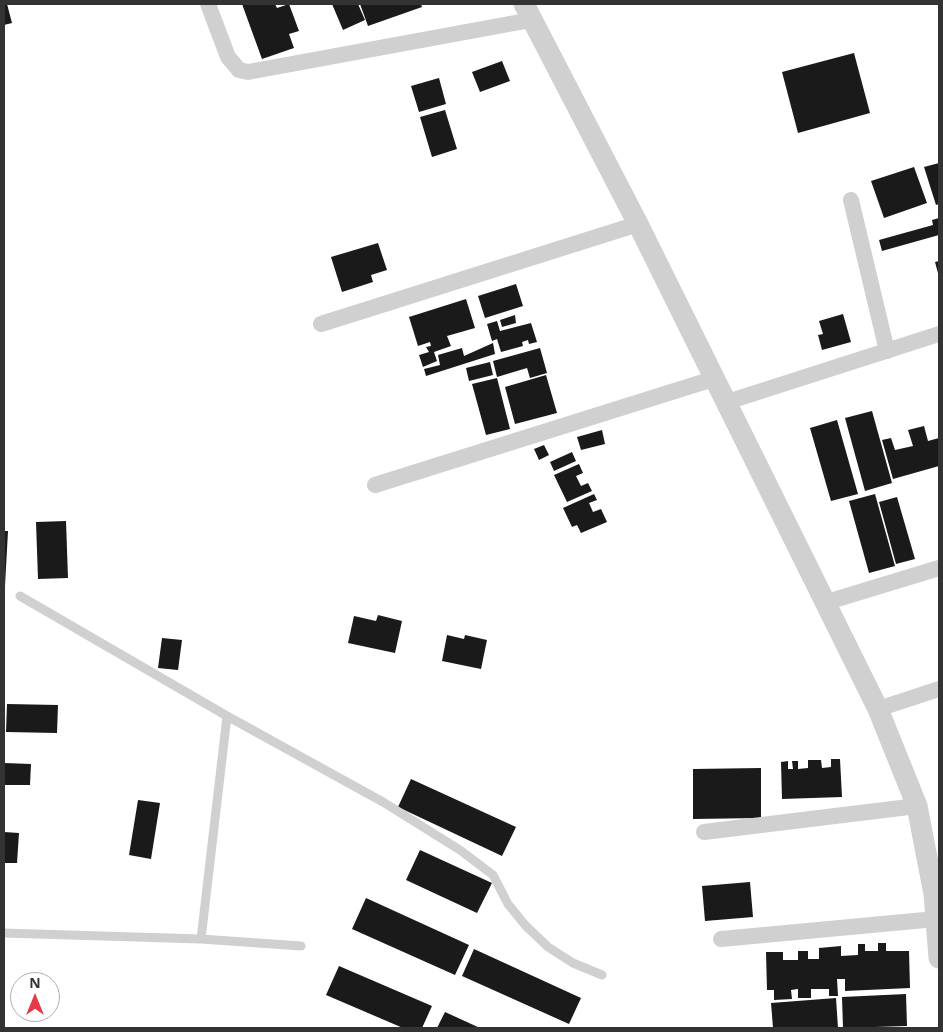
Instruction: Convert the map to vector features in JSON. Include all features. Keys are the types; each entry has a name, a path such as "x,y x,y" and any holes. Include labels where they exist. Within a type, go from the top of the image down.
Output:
{"street":[{"path":"208,4 228,57 239,70 248,72 527,12 638,224 878,709 917,806 934,894 939,958"},
{"path":"851,200 887,351"},
{"path":"321,324 638,224"},
{"path":"727,402 939,334"},
{"path":"375,484 713,378"},
{"path":"824,603 939,568"},
{"path":"878,709 939,689"},
{"path":"704,832 917,806"},
{"path":"721,938 936,919"}],"lane":[{"path":"20,596 227,716 383,802 460,850 493,876 508,904 525,925 548,947 573,964 602,974"},
{"path":"201,940 227,716"},
{"path":"4,932 301,946"}],"building":[{"path":"4,4 7,4 12,23 4,25"},
{"path":"242,4 275,4 277,8 289,4 299,31 289,34 294,48 262,59"},
{"path":"332,4 358,4 365,20 343,30"},
{"path":"360,4 421,4 422,7 368,26"},
{"path":"854,53 870,113 798,133 782,72"},
{"path":"502,61 510,81 480,92 472,72"},
{"path":"439,78 446,104 419,112 411,86"},
{"path":"445,110 457,149 432,157 420,117"},
{"path":"939,163 939,204 936,205 924,167"},
{"path":"914,167 927,203 884,218 871,181"},
{"path":"939,218 939,235 882,251 879,240 933,225 932,220"},
{"path":"378,243 387,270 371,275 373,282 342,292 331,257"},
{"path":"939,261 939,277 935,262"},
{"path":"516,284 523,306 485,318 478,296"},
{"path":"466,299 475,328 447,336 451,346 434,352 437,361 423,367 419,355 429,352 426,347 431,346 430,342 418,346 409,317"},
{"path":"843,314 851,342 822,350 818,335 823,334 819,321"},
{"path":"515,315 516,323 502,327 500,320"},
{"path":"497,321 500,331 531,323 537,342 529,344 528,340 522,342 523,346 501,352 497,339 492,341 487,324"},
{"path":"493,343 495,354 426,376 424,369 440,365 438,355 462,348 464,356"},
{"path":"540,348 547,373 530,378 527,368 497,377 493,361"},
{"path":"490,362 493,375 469,381 466,368"},
{"path":"546,375 557,413 515,424 505,387"},
{"path":"497,378 510,429 486,435 472,384"},
{"path":"872,411 892,483 865,491 845,418"},
{"path":"837,420 858,494 831,501 810,428"},
{"path":"924,426 928,441 939,438 939,466 893,479 882,440 891,438 895,450 913,446 908,430"},
{"path":"602,430 605,444 581,450 577,437"},
{"path":"544,445 549,455 539,460 534,449"},
{"path":"572,452 576,461 554,471 550,462"},
{"path":"579,464 583,473 576,476 581,486 588,483 592,491 567,502 554,475"},
{"path":"594,494 597,500 589,503 593,512 601,509 607,522 581,533 577,525 572,527 563,508"},
{"path":"875,494 895,566 869,573 849,501"},
{"path":"897,497 915,559 896,564 879,502"},
{"path":"66,521 68,578 38,579 36,522"},
{"path":"4,531 8,531 5,586 4,586"},
{"path":"378,615 402,621 395,653 348,643 354,616 376,621"},
{"path":"447,635 464,639 465,635 487,640 481,669 442,661"},
{"path":"162,638 182,640 178,670 158,668"},
{"path":"7,704 58,705 57,733 6,732"},
{"path":"831,759 840,759 842,797 782,799 781,762 788,761 788,769 793,769 792,761 798,761 798,769 808,768 808,760 821,760 822,768 831,767"},
{"path":"4,763 31,764 30,785 4,785"},
{"path":"761,768 761,818 693,819 693,769"},
{"path":"411,779 516,827 502,856 398,807"},
{"path":"138,800 160,803 151,859 129,855"},
{"path":"4,832 19,833 17,863 4,863"},
{"path":"420,850 492,883 477,913 406,880"},
{"path":"750,882 753,917 705,921 702,886"},
{"path":"366,898 469,945 455,975 352,929"},
{"path":"878,943 886,943 886,951 909,951 910,988 845,991 845,979 837,979 838,996 829,996 829,989 811,989 811,998 798,998 798,989 791,990 792,999 774,1000 774,990 767,990 766,952 783,952 783,960 798,960 798,951 808,951 808,959 819,959 819,948 841,946 841,956 858,955 858,944 865,944 865,951 878,951"},
{"path":"474,949 581,998 569,1024 462,976"},
{"path":"339,966 432,1006 422,1028 403,1028 326,995"},
{"path":"906,994 907,1026 843,1028 842,997"},
{"path":"836,998 838,1028 773,1028 771,1003"},
{"path":"445,1012 480,1028 437,1028"}]}
